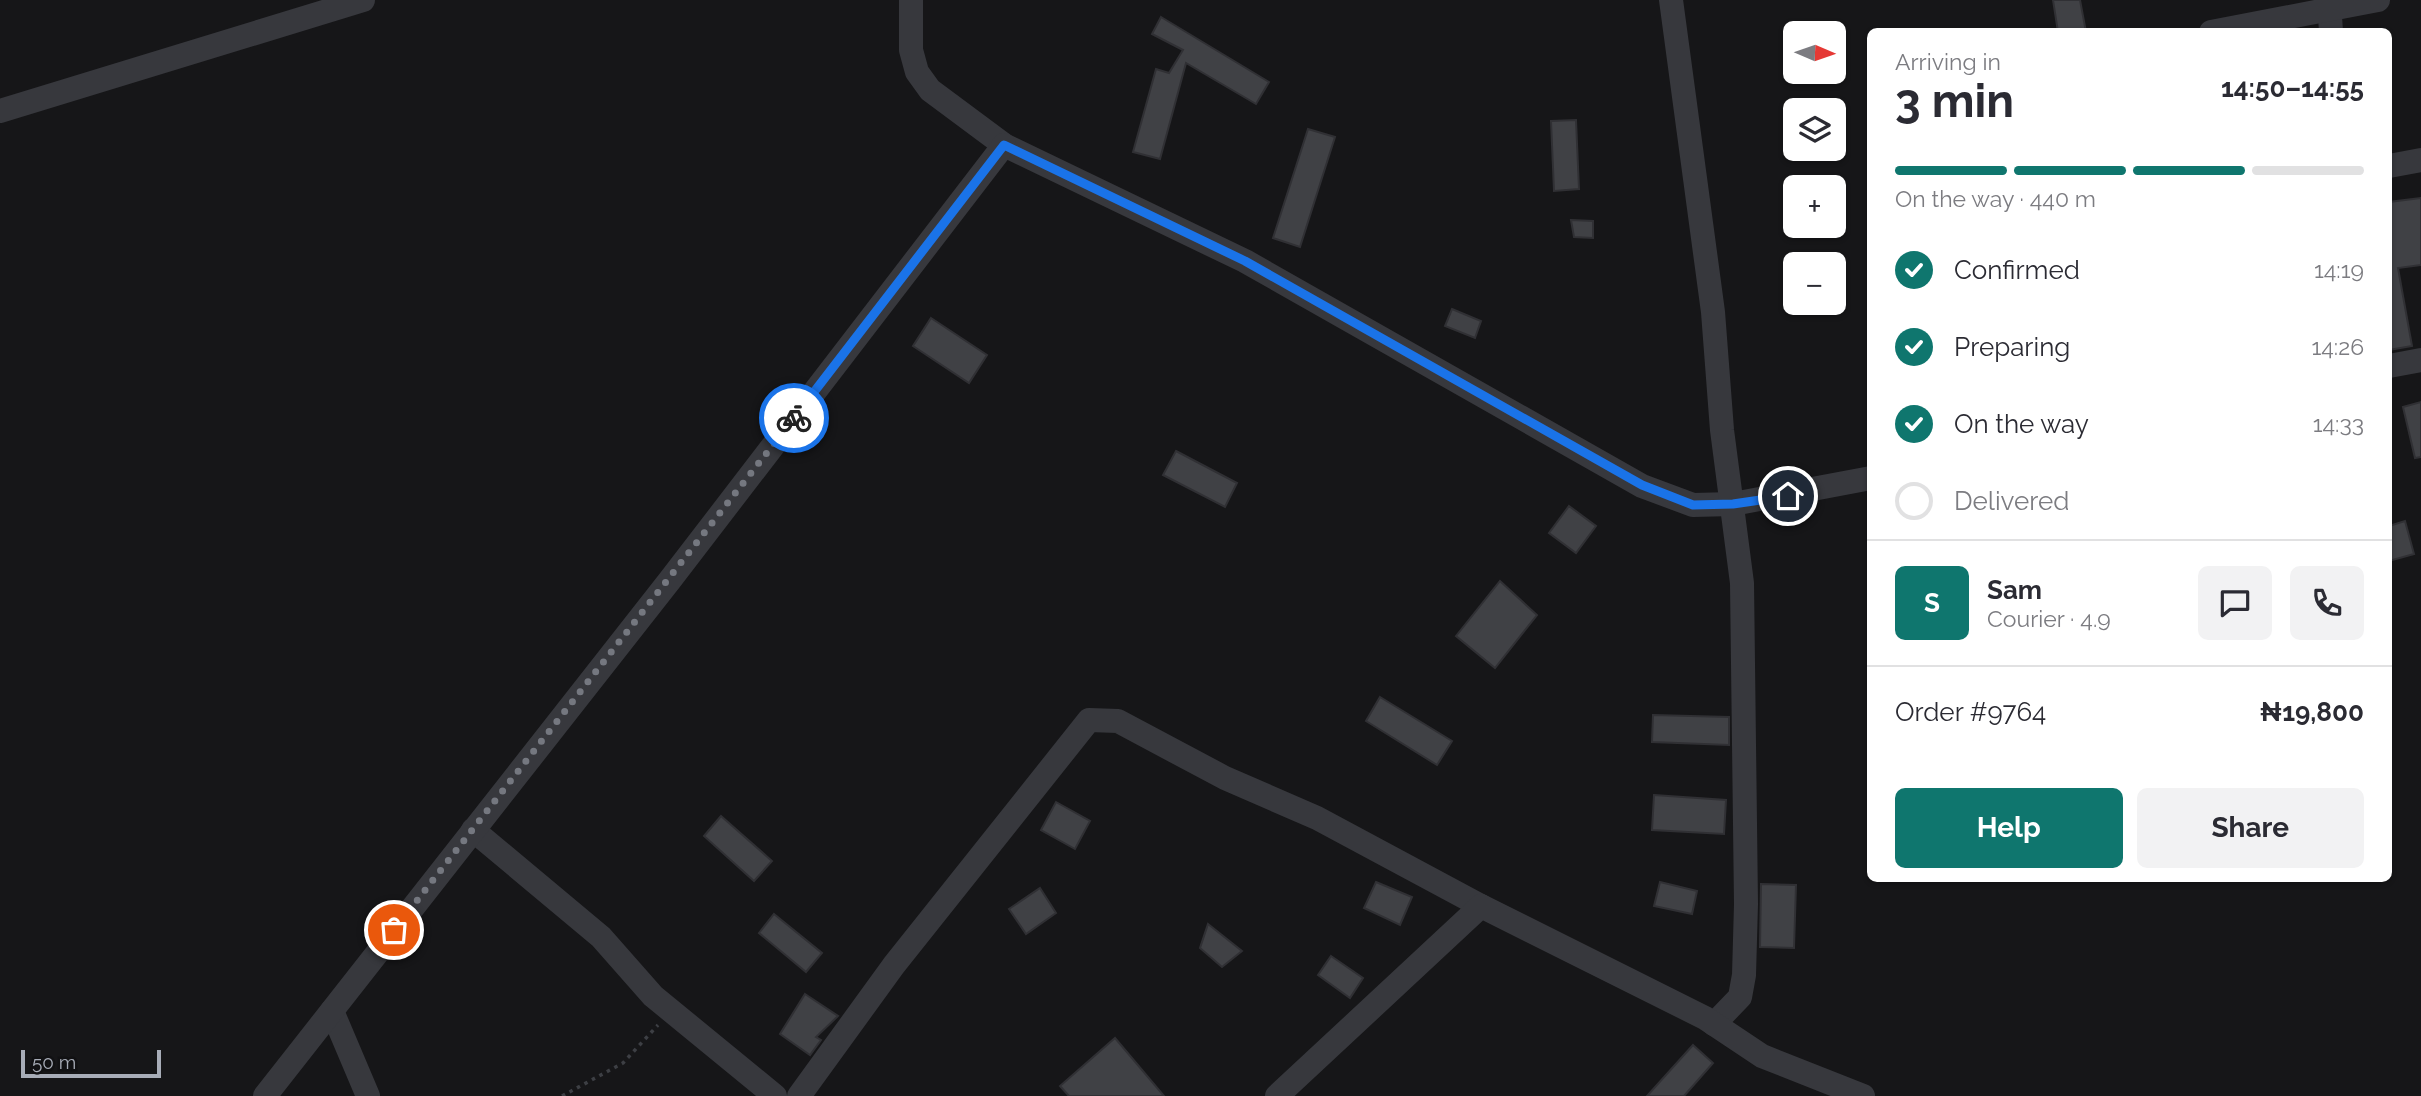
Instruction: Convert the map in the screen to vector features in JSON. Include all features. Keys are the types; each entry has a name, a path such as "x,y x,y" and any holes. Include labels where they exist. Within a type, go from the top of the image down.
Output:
{"street":[{"path":"0,111 363,0"},
{"path":"911,0 911,50 917,72 930,90 1004,145 1245,261 1642,485 1693,505 1733,504 1867,479"},
{"path":"1671,0 1713,312 1722,430 1742,583 1745,688 1745,951 1740,997 1714,1024"},
{"path":"2236,28 2330,13 2378,0"},
{"path":"265,1096 1004,145"},
{"path":"2392,165 2421,160"},
{"path":"2392,365 2421,359"},
{"path":"799,1096 894,965 1088,720 1118,721 1225,778 1317,818 1481,906 1714,1024 1762,1056 1863,1096"},
{"path":"473,830 601,937 653,996 775,1096"},
{"path":"1277,1096 1481,906"},
{"path":"332,1011 368,1096"}],"path":[{"path":"562,1096 623,1063 671,1011"}],"building":[{"path":"2053,0 2080,0 2085,28 2057,28"},
{"path":"1161,17 1269,82 1256,104 1186,63 1160,159 1133,152 1156,69 1169,73 1183,50 1152,34"},
{"path":"1576,120 1579,189 1554,191 1551,121"},
{"path":"1308,129 1335,137 1300,247 1273,238"},
{"path":"2421,198 2421,265 2398,268 2412,346 2392,349 2392,202"},
{"path":"1571,220 1593,221 1593,238 1574,237"},
{"path":"1452,309 1481,321 1475,338 1445,326"},
{"path":"931,318 987,355 969,383 913,346"},
{"path":"2421,402 2421,457 2415,458 2403,407"},
{"path":"1176,451 1237,483 1225,507 1163,475"},
{"path":"1569,506 1596,526 1576,553 1549,533"},
{"path":"2405,521 2414,554 2392,560 2392,525"},
{"path":"1500,581 1537,615 1495,668 1456,636"},
{"path":"1380,697 1452,741 1437,765 1366,721"},
{"path":"1653,715 1729,717 1729,745 1652,742"},
{"path":"1654,795 1726,800 1724,834 1652,830"},
{"path":"1056,802 1090,821 1075,849 1041,830"},
{"path":"721,816 772,861 754,881 704,836"},
{"path":"1376,882 1412,897 1400,925 1364,908"},
{"path":"1660,882 1697,891 1692,914 1654,906"},
{"path":"1761,884 1796,885 1794,948 1760,947"},
{"path":"1040,888 1056,913 1026,934 1009,909"},
{"path":"774,914 822,953 806,972 759,933"},
{"path":"1208,924 1242,951 1222,967 1200,948"},
{"path":"1331,956 1363,978 1350,998 1318,975"},
{"path":"805,994 838,1016 816,1037 821,1040 810,1055 780,1034"},
{"path":"1115,1038 1164,1096 1069,1096 1060,1086"},
{"path":"1693,1045 1713,1063 1684,1096 1647,1096"}],"way so far":[{"path":"394,930 794,418"}],"route":[{"path":"794,418 1004,145 1245,261 1642,485 1693,505 1733,504 1788,496"}]}
